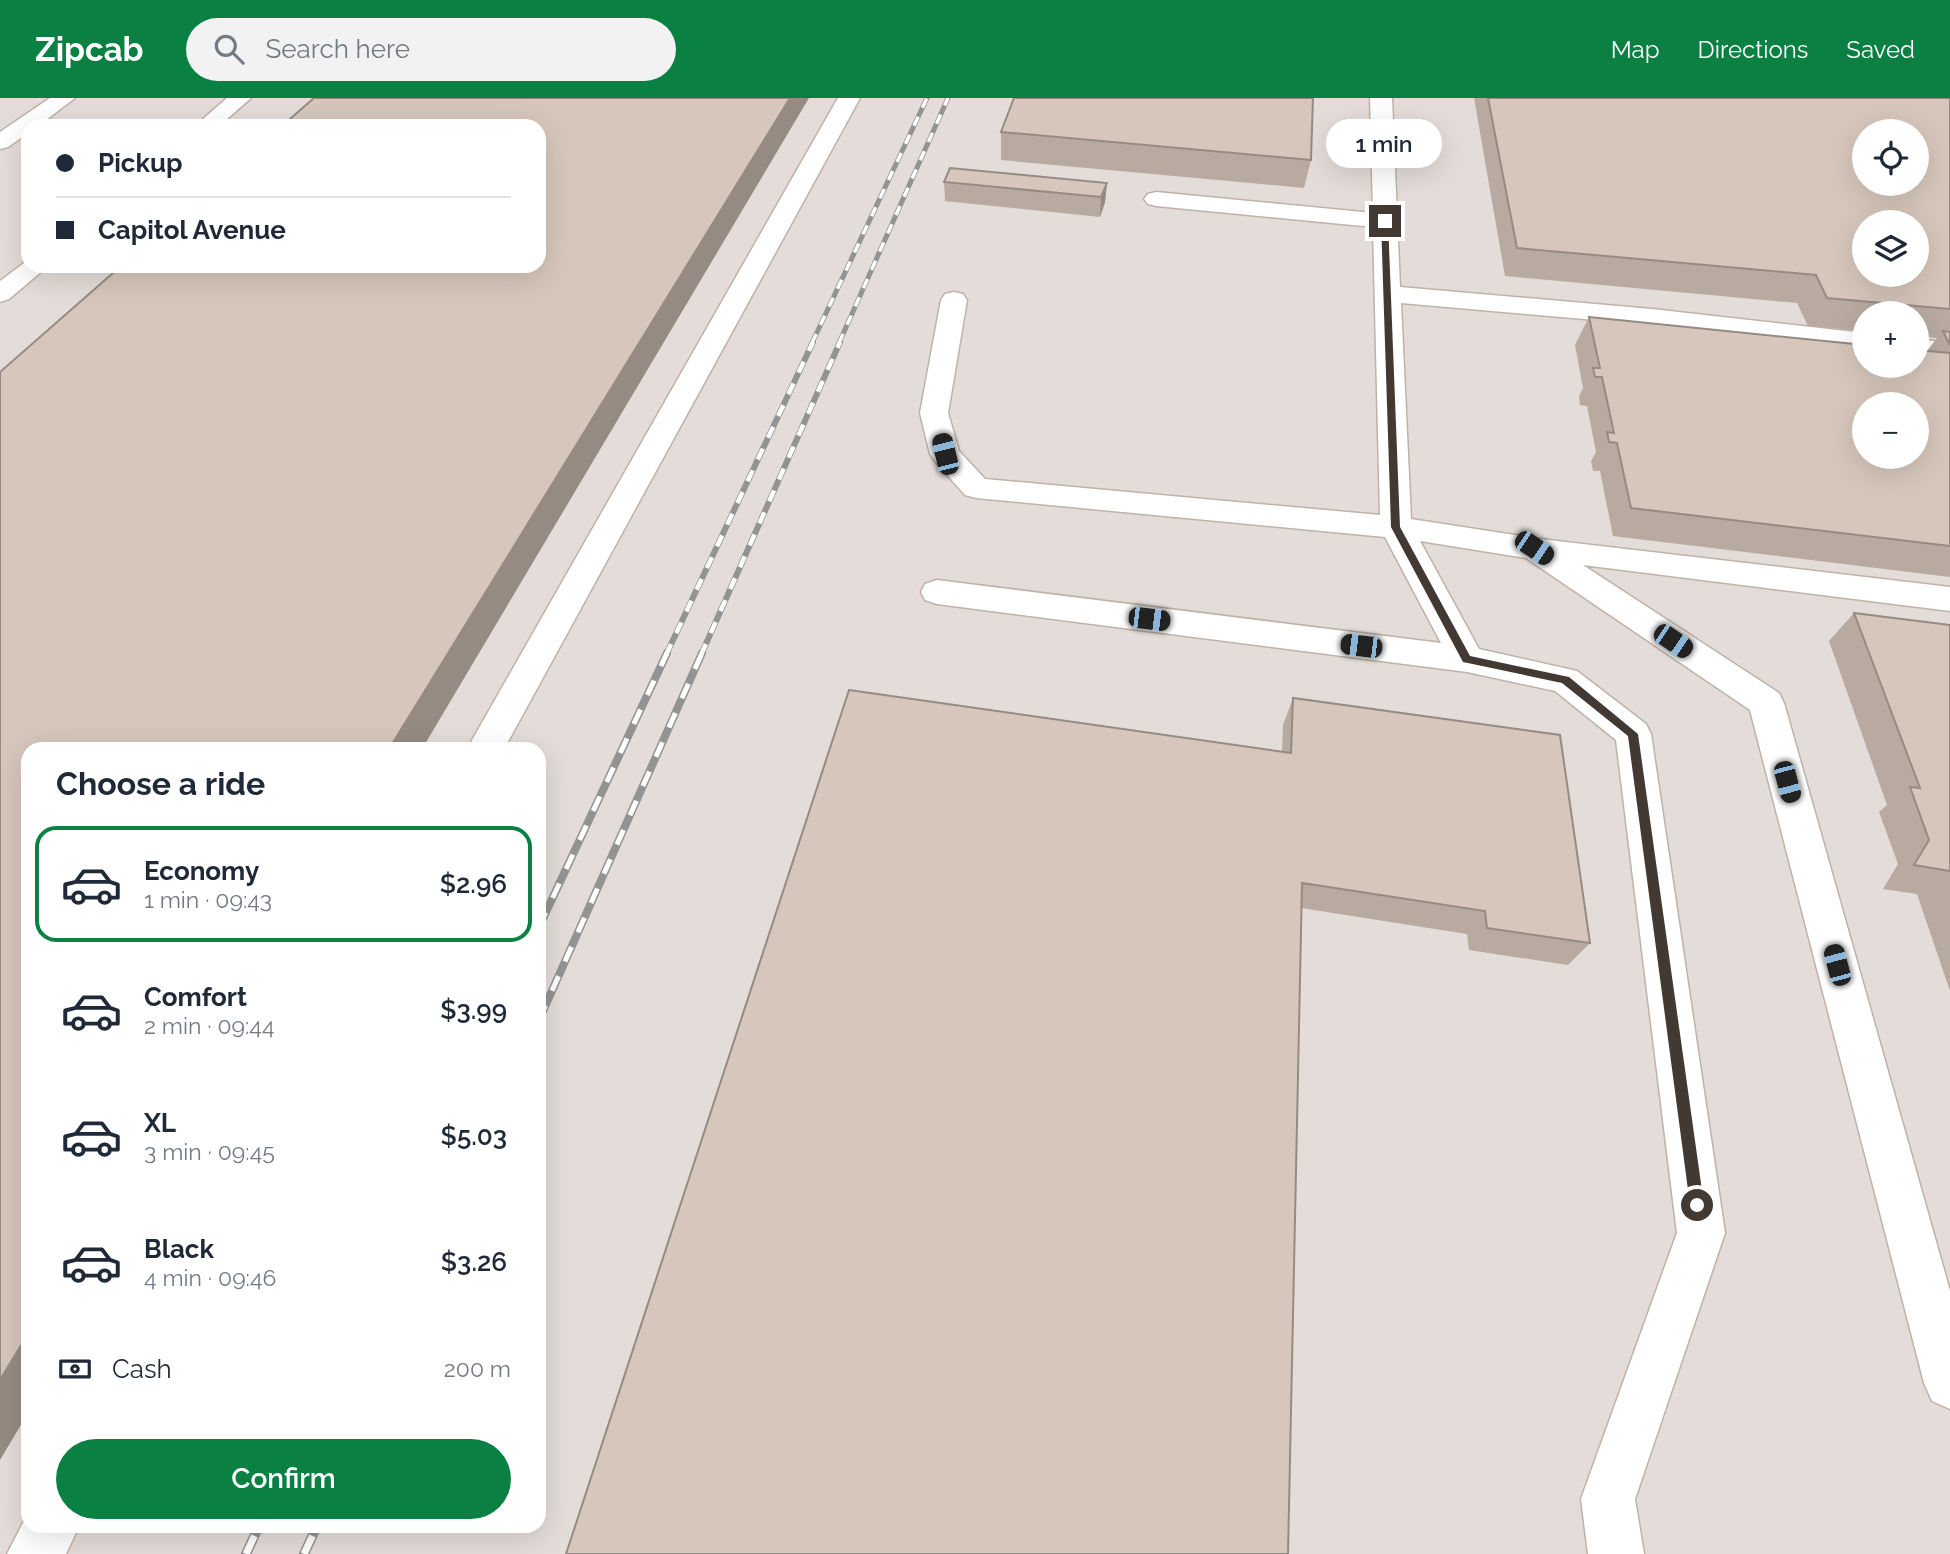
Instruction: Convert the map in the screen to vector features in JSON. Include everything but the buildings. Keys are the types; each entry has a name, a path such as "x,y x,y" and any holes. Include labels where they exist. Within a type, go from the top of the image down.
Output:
{"street":[{"path":"33,119 64,98"},
{"path":"214,119 240,98"},
{"path":"489,742 849,98"},
{"path":"1381,98 1395,527 1466,659"},
{"path":"0,142 21,128"},
{"path":"1156,199 1385,221"},
{"path":"0,294 26,273"},
{"path":"1388,294 1652,317 1852,340"},
{"path":"954,300 934,413 945,454 976,488 1395,527 1534,548 1950,599"},
{"path":"1929,349 1950,351"},
{"path":"1534,548 1766,703 1950,1383"},
{"path":"937,592 1466,659 1565,680 1633,734 1701,1233 1608,1499 1616,1554"},
{"path":"35,1554 47,1533"}],"shaded area":[{"path":"0,98 1950,98 1950,1554 0,1554"}],"railway":[{"path":"812,343 927,98"},
{"path":"839,343 948,98"},
{"path":"666,655 813,342"},
{"path":"701,655 840,342"},
{"path":"546,912 667,653"},
{"path":"546,1004 702,653"},
{"path":"246,1554 256,1533"},
{"path":"304,1554 314,1533"}],"route":[{"path":"1385,221 1395,527 1466,659 1565,680 1633,734 1697,1205"}]}
